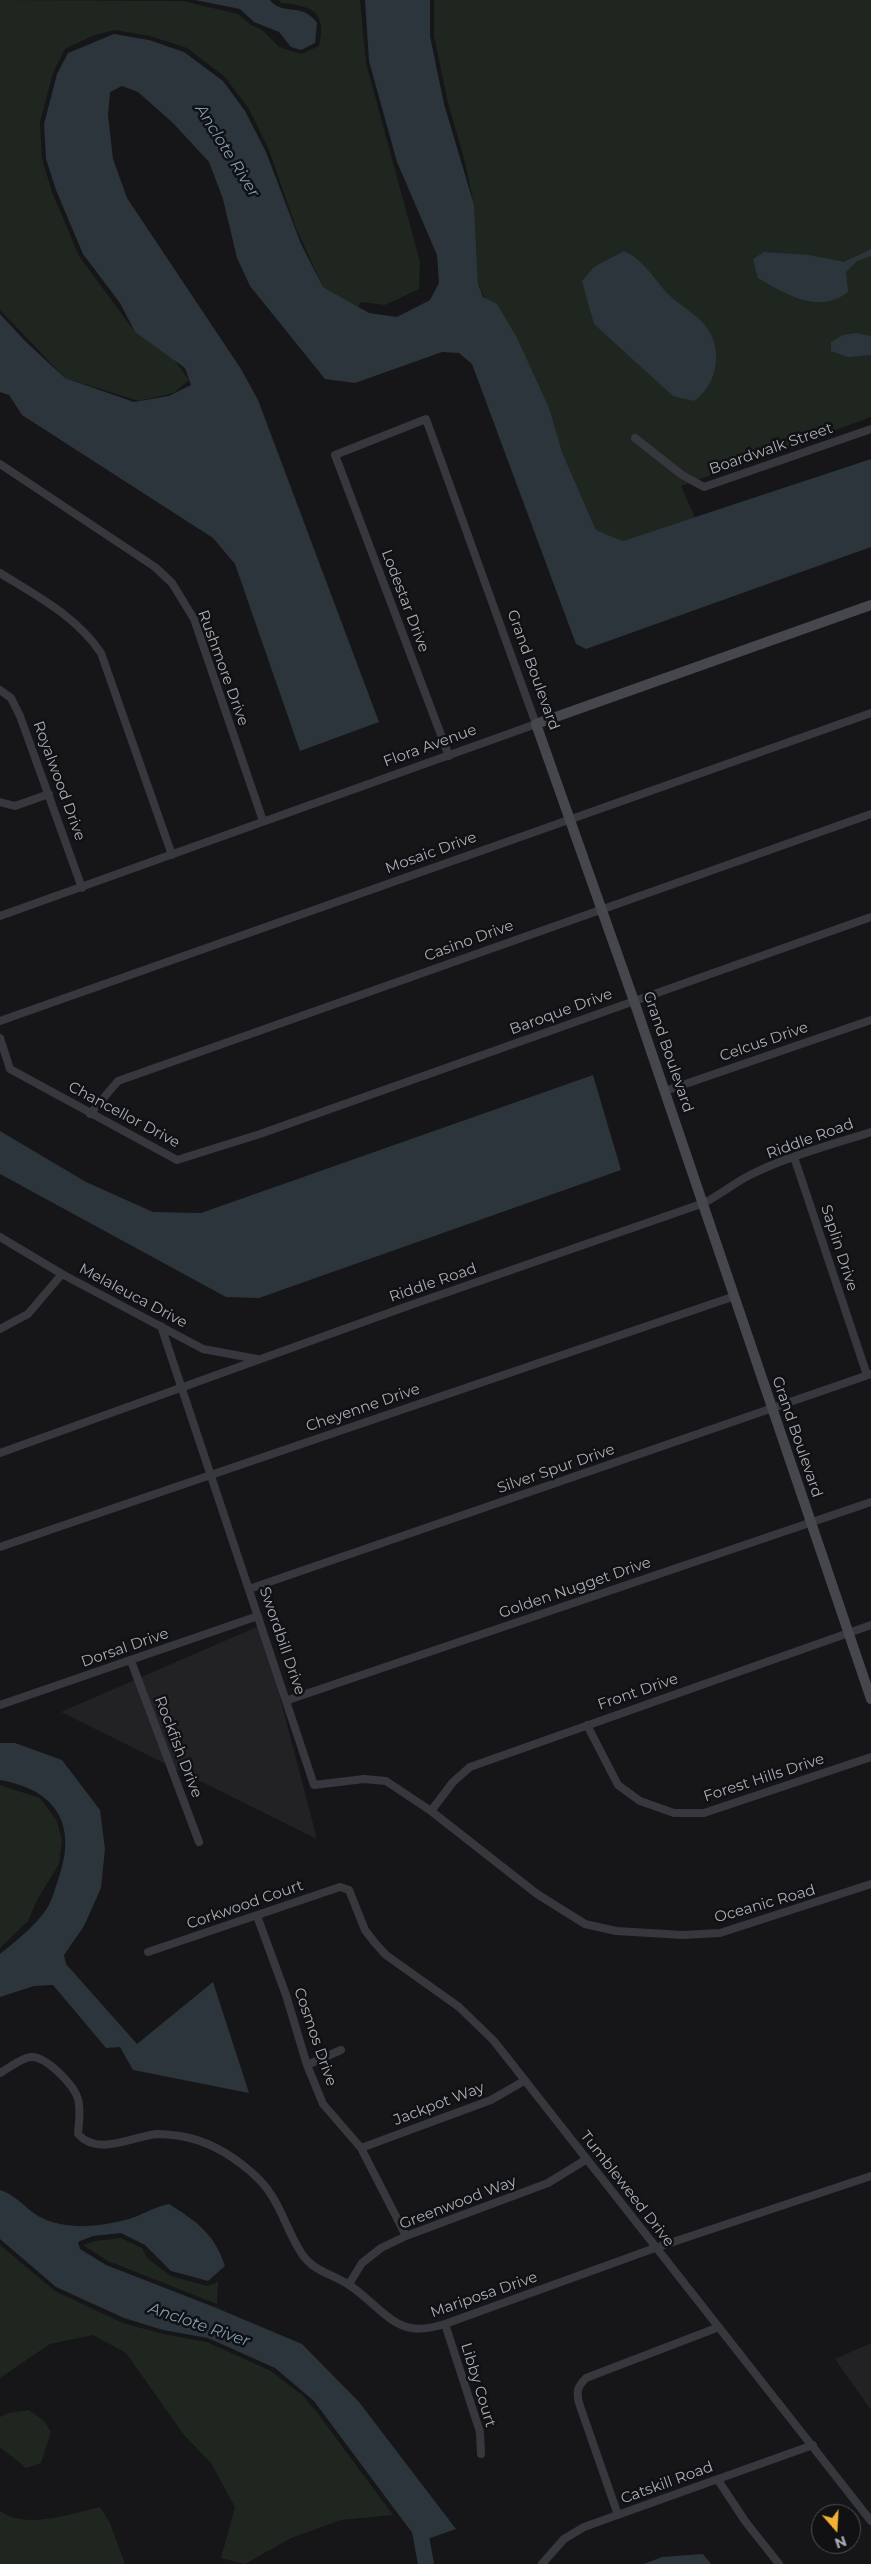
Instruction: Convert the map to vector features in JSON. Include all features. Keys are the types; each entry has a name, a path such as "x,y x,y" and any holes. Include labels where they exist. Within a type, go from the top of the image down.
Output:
{"street":[{"name":"Grand Boulevard","path":"335,456 426,419 634,1000 704,1203 771,1410 871,1699"},
{"name":"Boardwalk Street","path":"635,438 682,475 704,487 871,429"},
{"name":"Lodestar Drive","path":"335,456 449,756"},
{"name":"Rushmore Drive","path":"0,464 155,567 172,583 194,620 263,821"},
{"path":"0,573 70,618 90,637 101,652 172,855"},
{"name":"Flora Avenue","path":"0,916 871,605"},
{"name":"Royalwood Drive","path":"0,690 11,698 20,716 82,888"},
{"name":"Mosaic Drive","path":"0,1021 871,713"},
{"path":"0,802 15,806 49,794"},
{"name":"Casino Drive","path":"90,1114 118,1081 600,908 871,814"},
{"name":"Baroque Drive","path":"260,1134 871,917"},
{"name":"Celcus Drive","path":"665,1091 871,1020"},
{"name":"Chancellor Drive","path":"0,1038 10,1069 177,1160 260,1134"},
{"name":"Riddle Road","path":"0,1453 259,1359 704,1203 726,1192 749,1176 794,1157 871,1132"},
{"name":"Saplin Drive","path":"794,1157 869,1374"},
{"name":"Melaleuca Drive","path":"0,1237 62,1274 203,1349 259,1359"},
{"path":"0,1328 28,1314 62,1274"},
{"name":"Cheyenne Drive","path":"0,1547 735,1296"},
{"name":"Swordbill Drive","path":"161,1326 180,1388 288,1700 314,1785 364,1779 386,1781 432,1811"},
{"name":"Silver Spur Drive","path":"249,1588 771,1410 869,1374"},
{"name":"Golden Nugget Drive","path":"288,1700 871,1502"},
{"name":"Dorsal Drive","path":"0,1705 258,1616"},
{"name":"Front Drive","path":"432,1811 453,1782 470,1767 871,1625"},
{"name":"Rockfish Drive","path":"131,1661 199,1842"},
{"name":"Forest Hills Drive","path":"587,1725 618,1785 640,1801 674,1813 704,1813 871,1757"},
{"name":"Oceanic Road","path":"432,1811 537,1894 586,1924 616,1932 683,1935 720,1934 871,1884"},
{"name":"Corkwood Court","path":"148,1952 340,1888 349,1890"},
{"name":"Tumbleweed Drive","path":"349,1890 366,1930 386,1955 459,2008 494,2041 871,2521"},
{"name":"Cosmos Drive","path":"257,1916 323,2104 361,2148 406,2236"},
{"path":"308,2065 341,2050"},
{"name":"Mariposa Drive","path":"0,2073 29,2057 44,2059 67,2082 78,2099 78,2134 85,2141 95,2144 122,2143 158,2134 181,2136 205,2143 230,2155 272,2193 302,2254 312,2266 348,2284 390,2318 410,2328 428,2329 445,2324 655,2248 871,2176"},
{"name":"Jackpot Way","path":"361,2148 492,2100 524,2080"},
{"name":"Greenwood Way","path":"348,2284 362,2263 381,2248 406,2236 548,2183 587,2159"},
{"name":"Libby Court","path":"445,2324 480,2432 481,2454"},
{"path":"618,2515 576,2394 578,2386 586,2378 719,2327"},
{"name":"Catskill Road","path":"542,2564 564,2539 584,2527 813,2445"},
{"path":"718,2480 745,2521 779,2564"}],"shaded area":[{"path":"0,0 183,1 238,14 251,25 262,30 279,47 301,54 319,46 321,25 319,18 315,12 309,9 281,3 279,0 360,0 366,63 420,262 419,289 385,305 361,302 358,307 323,287 296,228 269,150 249,109 225,77 187,48 150,36 114,30 92,36 65,49 53,73 40,122 42,159 52,192 79,256 135,332 173,358 189,380 174,393 139,401 65,378 0,310"},
{"path":"434,0 871,0 871,417 681,486 695,517 623,541 596,530 562,452 478,284 474,205 464,158 448,103 434,36"},
{"path":"261,1625 317,1839 61,1712"},
{"path":"0,1785 40,1798 57,1821 62,1841 59,1864 37,1900 28,1921 0,1948"},
{"path":"121,2238 142,2248 147,2258 171,2276 207,2286 218,2282 217,2304 108,2261 83,2245 95,2241"},
{"path":"0,2245 55,2291 123,2323 163,2334 207,2342 271,2371 302,2395 316,2411 393,2515 341,2520 291,2538 245,2564 221,2558 235,2507 211,2463 184,2435 126,2353 93,2335 50,2344 0,2378"},
{"path":"871,2343 871,2410 835,2359"},
{"path":"29,2410 44,2421 51,2432 41,2463 26,2468 0,2447 0,2417 9,2413"},
{"path":"100,2507 110,2523 125,2564 0,2564 0,2511 11,2517 35,2520 49,2519"}],"water":[{"path":"195,0 270,0 275,5 305,13 311,17 317,23 315,43 301,50 291,47 279,32 254,22 240,9"},
{"path":"365,0 430,0 430,36 444,104 474,205 478,284 483,297 497,304 517,338 549,408 562,452 596,530 623,541 871,459 871,547 586,649 576,644 472,364 459,353 442,352 355,383 325,379 250,286 237,258 223,199 209,162 173,123 138,92 122,86 110,92 108,115 113,159 127,198 241,369 258,400 379,722 300,751 235,564 213,538 22,415 9,395 0,392 0,314 26,342 65,378 134,402 169,396 191,385 185,368 135,332 120,303 83,254 56,190 46,159 44,124 57,74 68,53 114,34 149,40 184,52 223,81 245,111 266,152 301,244 323,287 369,313 397,317 430,300 439,283 437,255 397,162 369,61"},
{"path":"871,249 871,256 857,261 846,272 848,292 837,299 825,302 802,300 758,278 753,259 764,252 809,255 844,262"},
{"path":"624,251 637,259 668,294 701,321 713,340 716,351 714,374 703,393 694,401 673,396 594,324 582,281 594,267"},
{"path":"856,333 871,336 871,355 848,357 831,351 831,342 843,335"},
{"path":"593,1075 621,1170 259,1298 226,1297 0,1174 0,1131 86,1182 153,1212 201,1213"},
{"path":"0,1743 15,1743 62,1760 100,1810 105,1849 101,1888 84,1926 64,1955 66,1964 137,2044 213,1982 249,2093 133,2070 120,2047 106,2048 53,1985 34,1986 0,1997 0,1954 20,1938 45,1912 53,1896 64,1860 65,1843 63,1827 58,1813 49,1802 36,1792 20,1785 0,1780"},
{"path":"0,2190 15,2198 38,2216 49,2221 71,2226 94,2226 118,2222 169,2204 188,2217 210,2237 216,2245 225,2266 208,2281 171,2271 145,2245 121,2233 93,2236 78,2242 80,2249 106,2265 302,2344 359,2402 456,2529 419,2542 314,2401 275,2368 208,2338 163,2330 124,2318 56,2287 0,2239"},
{"path":"703,2554 711,2564 644,2564 662,2557"}],"waterway":[{"name":"Anclote River","path":"418,2520 426,2564"}]}
